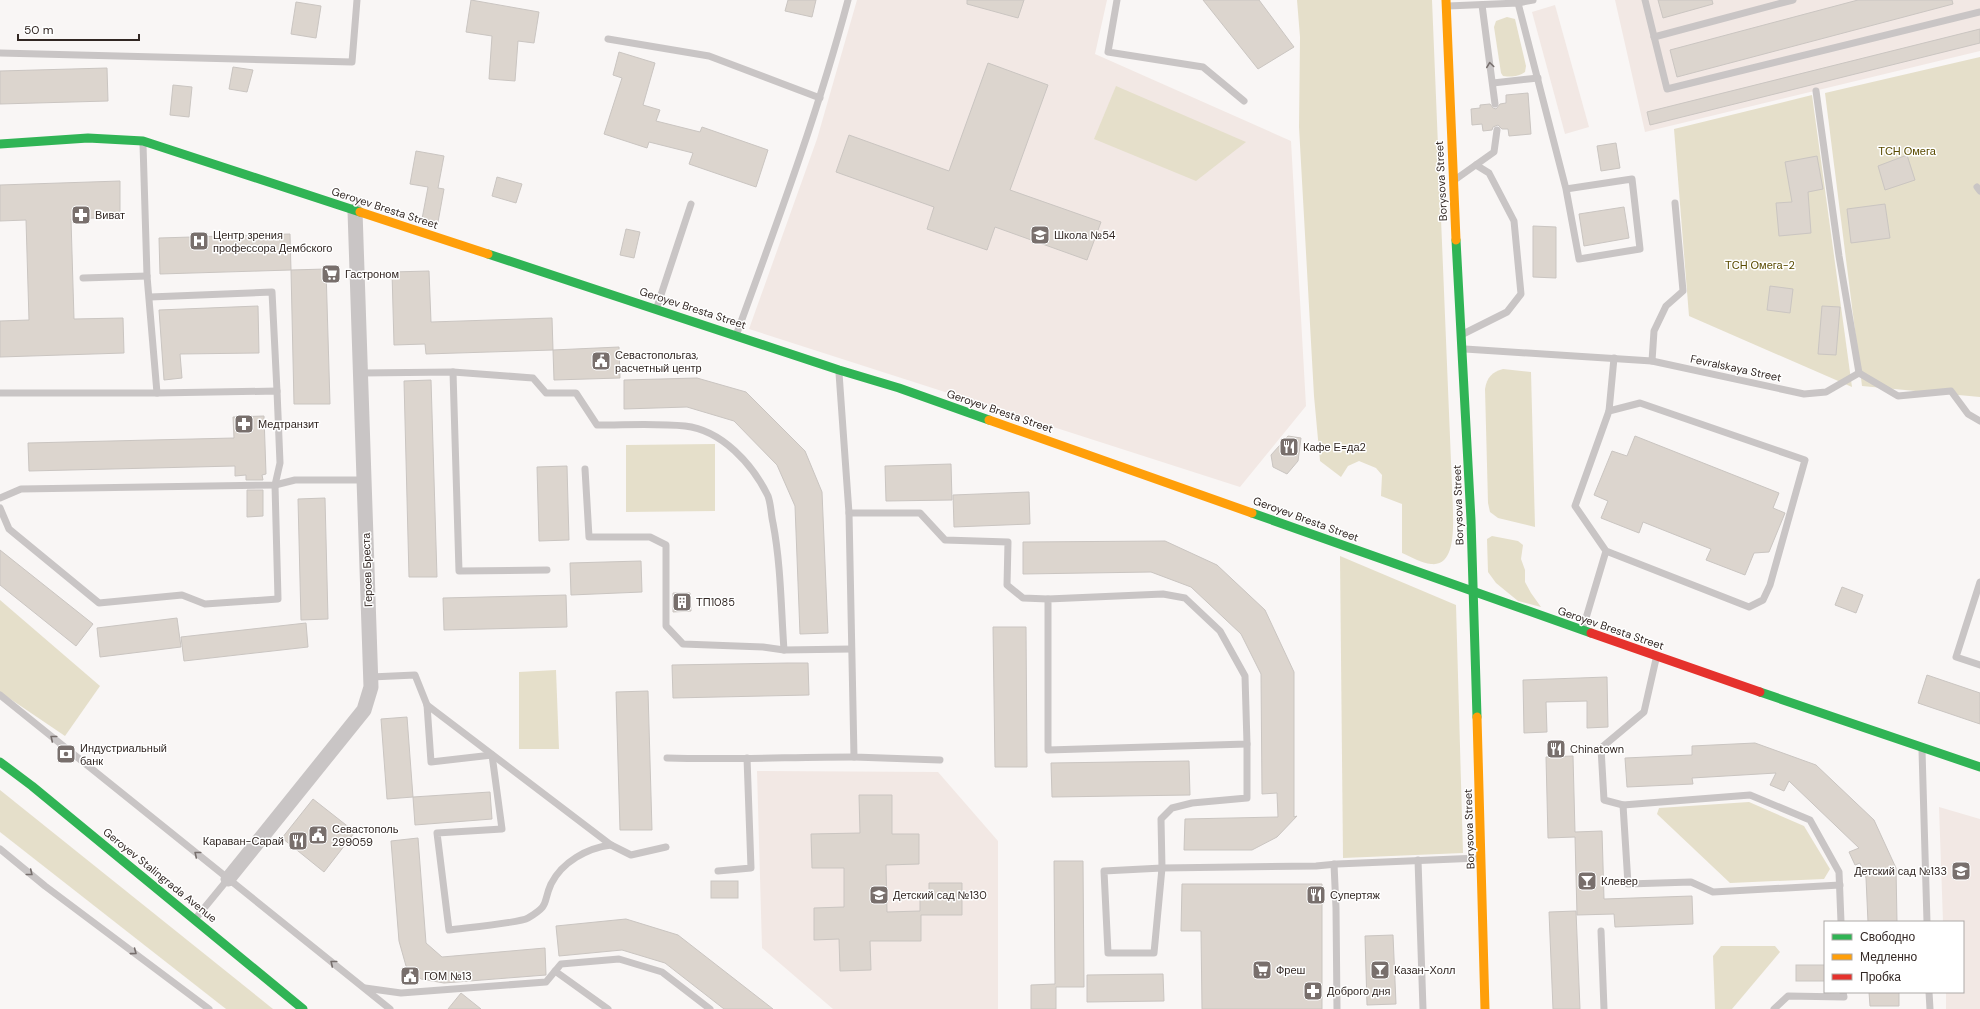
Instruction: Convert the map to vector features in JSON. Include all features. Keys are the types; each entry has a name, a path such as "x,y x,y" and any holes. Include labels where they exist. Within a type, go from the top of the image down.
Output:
{"street":[{"name":"Borysova Street","path":"1446,3 1453,181 1471,520 1482,858 1485,1009"},
{"name":"Geroyev Bresta Street","path":"0,144 88,138 143,141 839,370 899,388 1473,592 1980,767"},
{"name":"Героев Бреста","path":"228,879 364,710 371,687 362,373 354,211"},
{"name":"Geroyev Stalingrada Avenue","path":"0,762 195,919 303,1009"}],"lane":[{"path":"0,53 352,62 357,0"},
{"path":"736,335 789,191 820,98 848,0"},
{"path":"1117,0 1108,52 1203,67 1244,101"},
{"path":"1446,3 1482,5 1518,4 1533,0"},
{"path":"1645,0 1667,89 1980,12"},
{"path":"1654,37 1793,0"},
{"path":"1518,4 1566,189 1579,259 1640,249 1632,179 1566,189"},
{"path":"1482,5 1495,104"},
{"path":"608,39 709,56 820,98"},
{"path":"1493,82 1538,78"},
{"path":"1816,91 1839,256 1859,373 1898,396 1951,391 1968,414 1980,421"},
{"path":"1453,181 1494,152 1497,130"},
{"path":"143,141 147,276 150,297 157,393"},
{"path":"1462,335 1507,312 1521,294 1514,221 1489,173 1476,165"},
{"path":"1652,362 1654,331 1666,306 1684,291 1676,202"},
{"path":"657,309 691,204"},
{"path":"83,278 147,276"},
{"path":"0,508 9,529 99,603 182,595 205,604 278,599 275,485 280,463 272,292 150,297"},
{"name":"Fevralskaya Street","path":"1462,348 1652,362 1804,394 1826,392 1859,373"},
{"path":"1610,411 1640,403 1805,460 1770,585 1763,600 1749,607 1606,551 1575,506 1610,411 1614,358"},
{"path":"839,370 849,512 854,757"},
{"path":"362,373 453,372 533,378 546,393 576,393 597,425 686,426 707,432 728,445 752,469 768,497 777,555 784,650"},
{"path":"453,372 459,571 547,570"},
{"path":"0,393 277,391"},
{"path":"586,469 589,537 650,538 666,545 666,626 683,644 763,647 784,650 851,649"},
{"path":"0,498 21,489 275,485 295,480 364,480"},
{"path":"849,512 920,513 945,540 1008,542 1007,585 1023,598 1048,599 1163,594 1185,598 1220,631 1246,676 1247,798 1192,803 1172,808 1161,819 1162,868 1154,953 1108,953 1104,871 1162,868 1316,866 1482,858"},
{"path":"1582,630 1606,551"},
{"path":"1980,582 1956,657 1980,665"},
{"path":"1048,599 1048,750 1247,744"},
{"path":"1657,656 1644,712 1601,748 1604,800 1623,805 1750,795 1810,820 1840,872 1841,921"},
{"path":"371,677 415,675 427,705 431,762 492,755"},
{"path":"0,695 390,1009"},
{"path":"427,705 611,845 631,855 666,846"},
{"path":"1922,747 1927,921"},
{"path":"492,755 502,829 437,833 449,930 526,919 545,906 552,884 570,861 594,847 611,845"},
{"path":"668,758 728,760 747,758 854,757 940,760"},
{"path":"718,871 751,868 747,758"},
{"path":"1623,805 1628,884 1691,882 1713,892 1840,885"},
{"path":"0,849 46,886 209,1009"},
{"path":"1418,860 1423,1009"},
{"path":"1334,864 1337,1009"},
{"path":"195,919 228,879"},
{"path":"1601,931 1604,1009"},
{"path":"364,988 401,993 546,982 561,964 619,959 662,972 710,1009"},
{"path":"555,971 608,1009"},
{"path":"1774,1009 1788,996 1844,996 1843,993"},
{"path":"1930,993 1930,1009"}],"shaded area":[{"name":"Школа №54","path":"857,0 1107,0 1095,54 1291,141 1306,406 1240,487 749,329 817,139"},
{"path":"1615,0 1980,0 1980,51 1645,132"},
{"path":"1555,5 1589,127 1565,134 1532,12"},
{"name":"Детский сад №130","path":"757,771 938,772 998,841 998,1009 833,1009 762,948"},
{"name":"Детский сад №133","path":"1939,807 1980,819 1980,1009 1946,1009 1946,993 1964,993 1964,921 1943,921"}],"green space":[{"path":"1297,0 1432,0 1453,510 1453,535 1449,552 1445,559 1439,563 1431,564 1416,560 1402,553 1402,504 1381,496 1382,475 1376,468 1359,461 1348,466 1341,477 1320,461 1314,396 1299,127 1300,37"},
{"path":"1507,17 1515,19 1526,66 1525,72 1514,76 1503,76 1501,73 1494,27 1496,21"},
{"name":"ТСН Омега","path":"1980,57 1980,397 1862,386 1825,93"},
{"path":"1116,86 1246,142 1196,181 1094,139"},
{"name":"ТСН Омега-2","path":"1812,95 1852,387 1689,316 1674,129"},
{"path":"1503,369 1531,372 1535,527 1498,518 1490,512 1488,503 1485,389 1487,381 1491,376"},
{"path":"715,444 715,511 626,512 626,445"},
{"path":"1492,536 1518,541 1523,545 1521,559 1525,570 1525,582 1541,607 1518,601 1496,583 1488,572 1487,539"},
{"path":"1340,556 1456,605 1463,853 1343,858"},
{"path":"0,600 100,686 65,736 0,692"},
{"path":"556,670 559,749 519,749 519,672"},
{"path":"0,790 273,1009 226,1009 0,832"},
{"path":"1749,802 1804,826 1830,869 1824,879 1730,883 1657,814 1659,808"},
{"path":"1721,946 1775,946 1780,952 1732,1009 1715,1009 1713,956"}],"building":[{"path":"471,0 539,12 534,43 518,41 515,81 489,79 492,36 466,32"},
{"path":"788,0 816,0 812,17 785,11"},
{"path":"967,0 1024,0 1018,18 967,4"},
{"path":"1203,0 1259,0 1294,47 1258,69"},
{"path":"1658,0 1712,0 1713,4 1663,18"},
{"path":"1858,0 1952,0 1953,4 1677,77 1670,50"},
{"path":"296,2 321,6 316,38 291,34"},
{"path":"1980,29 1980,43 1650,125 1647,112"},
{"path":"619,52 655,63 643,105 660,110 656,121 700,132 702,127 768,150 756,187 689,164 693,153 649,142 647,148 604,134 622,78 613,75"},
{"path":"988,63 1048,85 1010,190 1101,222 1087,260 995,227 987,250 927,229 934,207 836,172 849,135 949,171"},
{"path":"233,67 253,70 247,92 229,89"},
{"path":"107,68 108,101 0,104 0,71"},
{"path":"173,85 192,87 189,117 170,115"},
{"path":"1528,93 1531,134 1509,136 1508,129 1502,129 1498,125 1493,127 1492,130 1483,131 1482,124 1472,125 1471,109 1480,108 1480,105 1490,104 1496,109 1500,104 1506,103 1506,95"},
{"path":"1616,143 1620,168 1601,171 1597,146"},
{"path":"416,151 444,156 438,188 444,189 438,222 422,219 428,187 410,184"},
{"path":"1907,155 1915,180 1885,190 1878,166"},
{"path":"1817,156 1823,189 1808,192 1811,233 1779,236 1776,203 1792,202 1785,162"},
{"path":"497,177 522,184 516,203 492,196"},
{"path":"120,181 120,217 71,219 74,319 123,318 124,353 0,357 0,321 29,320 26,220 0,221 0,185"},
{"path":"1885,204 1890,238 1851,243 1847,209"},
{"path":"1624,207 1629,238 1584,246 1579,214"},
{"path":"1533,226 1556,227 1556,278 1533,277"},
{"path":"626,229 640,232 634,258 620,255"},
{"path":"290,234 291,270 160,274 159,238"},
{"path":"326,269 330,404 294,404 291,270"},
{"path":"429,271 431,322 552,318 553,350 426,354 425,344 394,345 392,272"},
{"path":"1770,286 1793,289 1790,313 1767,310"},
{"path":"258,306 259,353 180,354 182,378 164,380 159,310"},
{"path":"1822,306 1840,307 1836,355 1818,354"},
{"path":"619,347 620,378 554,380 553,350"},
{"path":"697,378 746,392 805,451 822,492 828,633 800,634 795,506 777,465 734,421 687,407 624,409 624,380"},
{"path":"431,380 437,577 409,577 404,381"},
{"path":"264,416 266,474 262,475 263,480 246,480 246,475 235,476 235,466 29,471 28,443 234,438 233,417"},
{"name":"Кафе Е=да2","path":"1288,436 1301,438 1298,461 1287,474 1273,467 1271,455"},
{"path":"1635,436 1779,493 1773,508 1785,513 1769,552 1754,553 1745,575 1706,560 1711,549 1643,522 1639,533 1601,518 1608,501 1594,495 1612,451 1627,456"},
{"path":"951,464 952,500 886,501 885,466"},
{"path":"567,466 569,540 539,541 537,467"},
{"path":"247,490 263,490 263,516 247,517"},
{"path":"1029,492 1030,524 954,527 953,495"},
{"path":"325,498 328,619 301,620 298,499"},
{"path":"1165,541 1217,565 1265,610 1294,672 1294,817 1297,816 1277,837 1252,850 1184,850 1185,819 1278,817 1277,793 1262,794 1261,674 1241,634 1191,587 1151,572 1023,574 1023,542"},
{"path":"0,550 93,624 76,646 0,585"},
{"path":"641,561 642,592 571,595 570,563"},
{"path":"1842,587 1863,595 1856,613 1835,605"},
{"name":"ТП1085","path":"673,593 690,593 691,611 673,612"},
{"path":"566,595 567,627 444,630 443,598"},
{"path":"177,618 181,647 100,657 97,628"},
{"path":"306,623 308,647 184,661 181,637"},
{"path":"993,627 1026,627 1027,767 995,767"},
{"path":"808,663 809,695 673,698 672,665"},
{"path":"1927,675 1980,693 1980,724 1918,703"},
{"path":"1607,677 1608,727 1587,728 1587,701 1546,702 1547,732 1524,733 1523,680"},
{"path":"648,691 652,830 620,830 616,692"},
{"path":"407,717 413,797 387,799 381,719"},
{"path":"1755,743 1816,765 1874,820 1896,868 1897,921 1868,921 1866,878 1860,863 1855,865 1849,852 1859,848 1789,781 1784,791 1770,785 1776,773 1692,778 1693,784 1627,787 1625,758 1692,755 1692,746"},
{"path":"1573,756 1575,832 1602,831 1604,899 1692,896 1693,924 1615,927 1614,914 1577,915 1575,837 1548,838 1546,757"},
{"path":"1189,761 1190,795 1052,797 1051,763"},
{"path":"490,792 492,819 415,825 413,797"},
{"path":"859,795 892,795 892,834 919,834 919,864 886,865 887,912 920,911 920,895 929,895 929,883 962,883 962,915 921,915 921,941 870,941 871,970 840,971 839,939 814,940 814,908 844,907 844,868 812,868 811,834 860,833"},
{"name":"Севастополь 299059","path":"313,799 355,832 324,872 282,838"},
{"path":"418,838 426,943 442,957 545,948 546,975 444,983 421,979 406,966 399,941 391,841"},
{"path":"1054,861 1083,861 1084,987 1056,987 1056,1009 1031,1009 1031,985 1055,984"},
{"path":"711,881 738,881 738,898 711,898"},
{"name":"Фреш","path":"1182,884 1322,884 1322,1009 1202,1009 1201,931 1181,931"},
{"path":"1576,911 1580,1009 1553,1009 1549,912"},
{"path":"626,919 678,935 773,1009 724,1009 665,963 622,950 559,956 556,926"},
{"name":"Казан-Холл","path":"1393,935 1396,1004 1367,1005 1365,936"},
{"path":"1796,965 1824,965 1824,981 1796,981"},
{"path":"1163,974 1164,1001 1087,1002 1087,975"},
{"path":"461,993 481,1009 448,1009"},
{"path":"1869,993 1899,993 1899,1006 1870,1006"}],"traffic: fast":[{"path":"0,144 88,138 143,141 360,212"},
{"path":"1456,240 1471,520 1477,717"},
{"path":"488,254 839,370 899,388 989,420"},
{"path":"1252,513 1591,633"},
{"path":"1760,692 1980,767"},
{"path":"0,762 32,786 303,1009"}],"traffic: slow":[{"path":"1446,0 1456,240"},
{"path":"360,212 488,254"},
{"path":"989,420 1252,513"},
{"path":"1477,717 1485,1009"}],"traffic: jam":[{"path":"1591,633 1760,692"}],"place":[{"name":"Виват","path":"81,215"},
{"name":"Школа №54","path":"1040,235"},
{"name":"Центр зрения профессора Дембского","path":"199,241"},
{"name":"Гастроном","path":"331,274"},
{"name":"Севастопольгаз, расчетный центр","path":"601,361"},
{"name":"Медтранзит","path":"244,424"},
{"name":"Кафе Е=да2","path":"1289,447"},
{"name":"ТП1085","path":"682,602"},
{"name":"Chinatown","path":"1556,749"},
{"name":"Индустриальный банк","path":"66,754"},
{"name":"Севастополь 299059","path":"318,835"},
{"name":"Караван-Сарай","path":"298,841"},
{"name":"Детский сад №133","path":"1961,871"},
{"name":"Клевер","path":"1587,881"},
{"name":"Детский сад №130","path":"879,895"},
{"name":"Супертяж","path":"1316,895"},
{"name":"Фреш","path":"1262,970"},
{"name":"Казан-Холл","path":"1380,970"},
{"name":"ГОМ №13","path":"410,976"},
{"name":"Доброго дня","path":"1313,991"}]}
